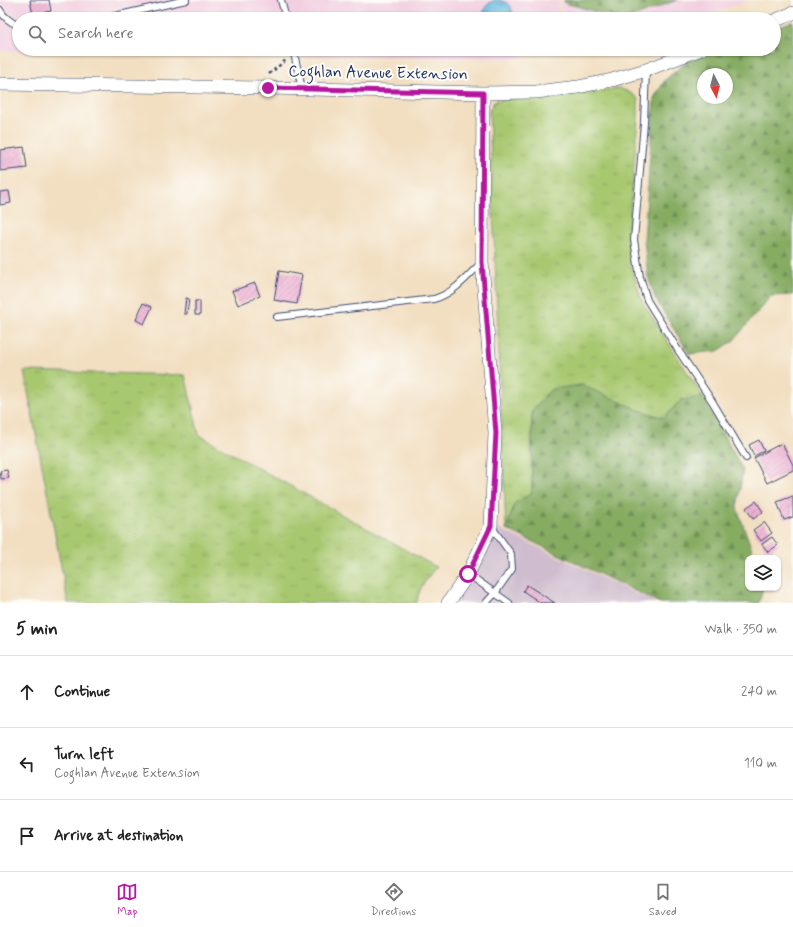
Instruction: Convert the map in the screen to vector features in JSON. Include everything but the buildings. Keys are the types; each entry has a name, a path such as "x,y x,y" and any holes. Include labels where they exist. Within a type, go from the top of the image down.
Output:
{"street":[{"path":"781,18 793,14"},
{"name":"Coghlan Avenue Extension","path":"0,84 302,88 483,93 536,92 578,87 612,80 646,70 683,56"},
{"path":"448,603 468,574 491,526 496,433 482,262 483,93"}],"lane":[{"path":"133,12 186,0"},
{"path":"281,0 284,12"},
{"path":"0,10 2,14 12,23"},
{"path":"295,56 302,88"},
{"path":"646,70 644,123 634,240 640,277 647,300 712,401 746,458"},
{"path":"277,318 434,299 443,296 457,287 482,262"},
{"path":"486,603 512,569 511,554 491,526"},
{"path":"468,574 509,603"}],"path":[{"path":"268,75 289,58"}],"shaded area":[{"path":"0,0 557,0 560,12 12,12 12,51 0,51"},
{"path":"560,0 749,0 717,12 562,11"},
{"path":"326,56 523,56 521,59"},
{"path":"498,528 656,603 454,603 469,582"}],"green space":[{"path":"564,0 677,0 646,12 597,12 565,3"},
{"path":"793,21 793,295 771,296 733,341 718,351 689,354 655,298 648,277 644,240 654,98 665,80 686,62 701,56 781,56 781,25"},
{"path":"619,88 629,92 638,99 638,116 628,240 632,269 642,301 703,397 681,400 664,418 639,410 532,411 532,493 515,503 506,529 489,111 494,102 501,99 555,97"},
{"path":"24,371 185,375 199,435 436,567 426,579 417,598 417,603 68,603"},
{"path":"582,385 639,410 664,418 681,400 703,397 743,470 737,508 754,555 745,555 745,591 762,591 759,603 660,603 506,529 515,503 532,493 532,411 551,389"}],"water":[{"path":"495,0 503,1 511,7 512,12 484,12 485,7"}],"route":[{"path":"268,88 483,93 482,262 496,433 491,526 468,574"}]}
